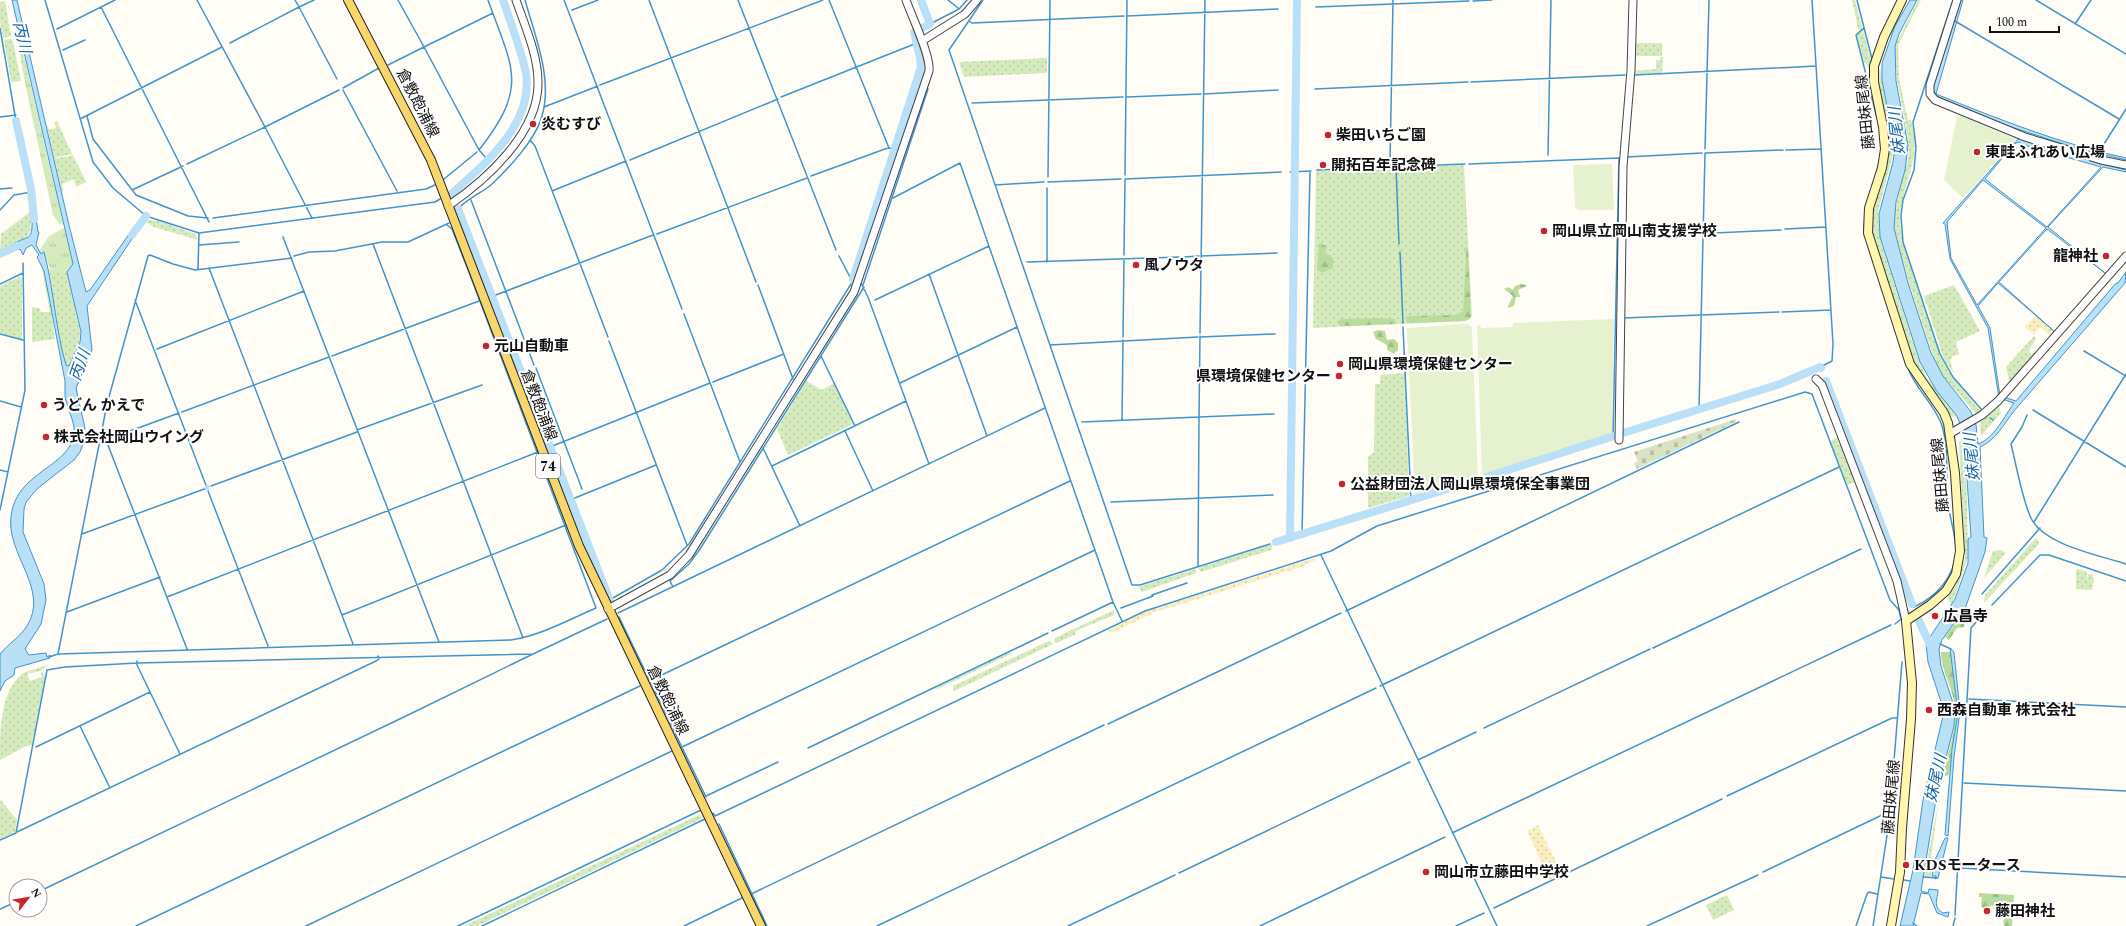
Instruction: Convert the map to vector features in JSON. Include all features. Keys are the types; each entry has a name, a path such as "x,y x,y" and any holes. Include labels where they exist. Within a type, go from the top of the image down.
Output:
{"main road":[{"name":"倉敷飽浦線","path":"348,0 424,145 578,546 612,607 761,926"},
{"name":"藤田妹尾線","path":"1891,926 1900,872 1911,719 1912,683 1906,621 1930,605 1946,591 1952,582 1958,566 1960,541 1954,430 1910,364 1868,233 1869,208 1882,168 1885,149 1884,135 1874,82 1874,66 1884,37 1902,0"}],"street":[{"path":"448,206 477,186 504,157 524,128 534,108 538,90 536,66 516,0"},
{"path":"612,607 670,575 689,555 854,292 928,75 929,64 906,0"},
{"path":"922,41 964,14 977,0"},
{"path":"1619,440 1623,167 1631,70 1633,0"},
{"path":"1957,0 1930,85 1930,94 1935,100 2025,137 2101,160 2126,165"},
{"path":"1954,430 1976,419 1998,401 2126,256"},
{"path":"1816,379 1822,385 1897,581 1906,621"}],"green space":[{"path":"1852,0 1855,0 1872,64 1870,73 1866,63 1864,63 1857,35 1859,33"},
{"path":"1918,0 1921,0 1898,45 1899,78 1908,120 1911,120 1914,132 1915,144 1912,165 1900,212 1903,243 1941,357 1952,376 1981,412 1977,415 1943,376 1936,364 1909,283 1894,228 1897,201 1908,159 1909,145 1905,121 1907,120 1905,120 1897,80 1895,46"},
{"path":"5,1 11,36 3,38 0,20 0,2"},
{"path":"17,25 30,82 25,83 15,26"},
{"path":"10,39 13,41 21,81 11,82 4,40"},
{"path":"1634,43 1662,43 1662,56 1633,56"},
{"path":"919,46 921,46 925,72 892,175 887,177 922,71 922,60"},
{"path":"1660,57 1663,57 1662,73 1633,74 1633,71 1656,69 1656,60 1660,60"},
{"path":"1047,58 1047,72 1045,73 964,77 959,62"},
{"path":"1880,67 1894,151 1878,212 1880,239 1919,362 1927,378 1953,410 1960,422 1955,416 1952,417 1913,365 1872,235 1871,212 1881,177 1882,116 1884,112 1878,81"},
{"path":"30,82 63,224 60,225 53,215 25,83"},
{"name":"東畦ふれあい広場","path":"1957,116 1962,116 2016,139 1963,198 1944,180"},
{"path":"57,121 72,154 54,158 46,122 49,130 56,128 54,122"},
{"path":"73,155 86,182 76,187 74,179 62,184 62,192 54,159"},
{"path":"1612,164 1614,210 1578,210 1575,207 1573,165"},
{"path":"1464,165 1472,316 1466,321 1313,328 1316,171"},
{"path":"31,211 30,230 26,239 0,252 1,234"},
{"path":"145,221 159,221 195,234 198,240 154,227"},
{"path":"64,228 73,264 67,271 55,271 49,267 44,252 41,254 39,251 49,236"},
{"path":"1319,243 1323,244 1327,248 1324,255 1330,255 1333,259 1333,268 1322,273 1317,269"},
{"path":"1466,247 1468,248 1471,318 1465,321 1407,323 1406,317 1409,316 1456,315 1463,311 1466,255 1463,249"},
{"path":"41,264 49,289 55,339 32,342 32,307 39,308 41,312 50,312"},
{"path":"49,268 55,271 67,271 80,332 79,342 69,365 66,365 56,322"},
{"path":"19,277 22,279 22,340 0,333 0,286"},
{"path":"1521,284 1527,286 1518,290 1520,297 1516,297 1514,306 1508,308 1513,296 1504,289 1508,287 1513,290 1515,286"},
{"path":"1954,285 1980,331 1956,342 1959,354 1953,356 1950,360 1954,374 1944,359 1924,296"},
{"path":"1340,319 1394,319 1396,322 1395,324 1340,326 1338,323"},
{"path":"1614,319 1612,435 1482,475 1477,326 1480,324 1481,328 1513,327 1513,323"},
{"path":"1466,324 1471,326 1472,330 1478,477 1415,497 1407,328"},
{"path":"1378,330 1385,331 1387,340 1394,339 1398,343 1398,350 1394,354 1387,350 1387,345 1376,339 1373,332"},
{"path":"2034,336 2036,339 2029,350 2031,354 2035,352 2037,353 2010,383 2006,367"},
{"path":"1405,373 1409,496 1368,508 1368,457 1374,452 1375,384 1380,384 1380,375"},
{"path":"806,381 822,390 834,383 853,424 788,455 777,429"},
{"path":"1999,406 2001,413 1981,436 1980,423"},
{"path":"1736,419 1736,422 1637,469 1634,463 1638,461 1634,452"},
{"path":"1963,433 1967,500 1968,557 1952,604 1947,599 1958,581 1965,558 1959,443"},
{"path":"1838,437 1840,440 1838,442 1839,444 1842,443 1856,482 1847,485 1831,443 1832,440"},
{"path":"2036,538 2039,543 2038,545 1984,603 1985,595"},
{"path":"1273,544 1271,550 1201,572 1198,568"},
{"path":"2001,550 2006,553 1984,578 1993,551"},
{"path":"1196,569 1196,573 1142,592 1138,587"},
{"path":"2076,569 2087,572 2087,582 2088,574 2092,574 2094,579 2092,590 2076,589"},
{"path":"1114,610 1114,615 1075,631 1076,634 1056,643 1054,641 1055,638"},
{"path":"1965,616 1964,627 1957,628 1949,640 1945,637 1959,617 1962,618"},
{"path":"1049,641 1053,644 954,691 953,686"},
{"path":"1010,652 1011,654 937,689 935,688"},
{"path":"1941,652 1952,652 1958,715 1949,775 1943,777 1953,735 1955,709 1952,694 1943,667"},
{"path":"48,665 40,671 27,674 30,681 42,677 41,673 43,673 45,677 32,745 26,746 0,760 1,725 5,701 9,691 22,674"},
{"path":"0,799 17,820 15,832 0,839"},
{"path":"1938,805 1931,858 1935,859 1930,877 1924,876"},
{"path":"701,814 703,818 699,820 477,926 464,926"},
{"path":"1979,893 2014,895 2012,926 2004,926 2003,920 2007,917 2006,904 1982,908 1982,897 1979,897"},
{"path":"1727,895 1734,910 1713,920 1706,905"}],"sand":[{"path":"2036,316 2054,332 2051,336 2040,327 2034,335 2025,327"},
{"path":"1315,558 1316,560 1301,567 1155,612 1112,633 1107,631 1145,612"},
{"path":"1538,825 1562,874 1550,880 1527,831"}],"water":[{"name":"丙川","path":"12,0 17,0 86,292 90,290 134,227 137,225 140,227 87,306 92,350 76,388 85,428 83,444 80,452 74,460 38,488 26,502 24,509 23,532 44,584 46,600 41,624 25,649 29,655 46,653 47,657 50,655 50,658 15,668 14,675 5,681 0,691 0,654 24,630 33,612 34,599 31,585 11,530 11,516 15,501 22,489 62,455 70,446 74,435 73,421 65,397 65,381 44,271 37,257 39,255 32,245 26,248 23,255 20,249 8,251 7,248 31,234 32,210 35,210 39,232 36,245 41,254 44,252 59,337 66,365 69,366 80,342 81,332 67,272 73,264"},
{"name":"妹尾川","path":"1910,0 1917,0 1899,34 1895,46 1896,81 1908,145 1905,170 1896,202 1894,228 1908,283 1931,353 1943,376 1971,412 1976,425 1978,444 1994,432 2014,403 1999,398 1988,328 1950,259 1945,224 1943,223 2019,138 2098,163 2126,170 2126,172 2103,167 2048,227 2105,273 2047,229 1999,282 2055,332 1998,283 1978,306 1990,328 2000,396 2016,401 2126,272 2125,283 2014,411 2003,427 1990,441 1980,447 1984,537 1987,538 1985,552 1966,606 1942,640 1939,649 1941,666 1955,709 1954,726 1937,793 1921,891 1928,893 1929,889 1938,890 1936,902 1938,908 1943,913 1949,912 1948,917 1937,913 1929,894 1921,893 1913,926 1900,926 1913,870 1923,800 1943,716 1943,708 1928,662 1926,643 1955,599 1968,563 1968,539 1971,537 1964,435 1957,416 1936,390 1920,362 1880,237 1879,214 1893,162 1895,148 1882,80 1882,63 1895,26","holes":["2019,142 2024,145 2101,167 2047,227 1985,179 2014,144","1983,180 2046,228 1977,305 1951,258 1947,222"]},
{"path":"1961,0 1963,0 1936,94 2030,130 2078,146 2126,158 2126,160 2076,148 2005,125 1936,96 1933,88"},
{"path":"1950,648 1954,652 1960,712 1954,757 1948,836 1945,835 1952,749 1958,713"},
{"path":"1945,838 1948,838 1938,878 1935,879 1936,876 1932,876 1934,862"}],"waterway":[{"path":"45,0 93,162 113,188 146,216 199,233 435,202 440,199"},
{"path":"57,29 115,0"},
{"path":"197,0 265,127 339,90"},
{"path":"295,0 299,7 314,0"},
{"path":"388,65 424,47 398,0"},
{"path":"487,159 479,150 495,128 505,109 510,93 512,77 504,44 488,0"},
{"path":"450,195 491,157 504,142 522,109 526,92 526,73 519,46 503,0"},
{"path":"458,209 465,202 492,184 514,162 534,134 542,116 545,102 544,73 538,43 525,0"},
{"path":"564,0 682,309"},
{"path":"572,10 598,0"},
{"path":"649,0 756,282"},
{"path":"738,0 836,250"},
{"path":"600,85 823,0"},
{"path":"829,0 889,148"},
{"path":"853,279 921,67 914,32 930,24 921,0"},
{"path":"948,0 958,8"},
{"path":"930,24 959,9 967,0"},
{"path":"983,0 949,50 1132,585 1140,585 1270,544"},
{"path":"1048,177 1050,0"},
{"path":"1125,175 1127,0"},
{"path":"1200,333 1205,0"},
{"path":"1290,538 1297,0"},
{"path":"1390,162 1393,0"},
{"path":"1473,1 1492,0"},
{"path":"1548,155 1551,0"},
{"path":"1705,149 1709,0"},
{"path":"1812,0 1833,344 1832,361 1820,367"},
{"path":"1857,0 1872,59"},
{"path":"1953,0 1913,122 1916,147 1914,170 1903,200 1901,216 1903,242 1940,354 1953,377 1981,409"},
{"path":"2036,0 2126,54"},
{"path":"2075,24 2091,0"},
{"path":"1316,7 1469,1"},
{"path":"101,7 209,222"},
{"path":"230,43 299,7 337,79"},
{"path":"1127,16 1278,9"},
{"path":"479,150 424,47 493,13"},
{"path":"969,21 972,23 1124,16"},
{"path":"1955,21 2119,119"},
{"path":"0,28 16,121"},
{"path":"1864,28 1856,35 1877,118"},
{"path":"63,50 85,40"},
{"path":"781,97 917,43"},
{"path":"80,119 222,47"},
{"path":"1634,75 1816,66"},
{"path":"343,88 379,68"},
{"path":"1471,82 1625,75"},
{"path":"1315,89 1468,82"},
{"path":"544,107 598,86"},
{"path":"863,285 928,89"},
{"path":"343,90 397,191"},
{"path":"1204,94 1278,90"},
{"path":"1127,97 1201,94"},
{"path":"972,103 1123,97"},
{"path":"630,160 778,99"},
{"path":"2099,152 2126,109"},
{"path":"0,117 16,115"},
{"path":"87,116 93,139 136,195 188,216 208,218"},
{"path":"16,121 31,189 34,219"},
{"path":"187,164 265,127 312,218"},
{"path":"530,140 535,146 608,337"},
{"path":"811,176 885,149 894,149"},
{"path":"1786,150 1821,149"},
{"path":"1705,153 1783,150"},
{"path":"444,179 477,152"},
{"path":"1627,157 1702,153"},
{"path":"1699,409 1705,153"},
{"path":"1469,164 1619,158"},
{"path":"1613,437 1619,158"},
{"path":"552,191 626,161"},
{"path":"893,198 960,163 1113,602 1122,621"},
{"path":"1875,177 1879,163"},
{"path":"1317,170 1465,164"},
{"path":"132,190 183,166"},
{"path":"1396,167 1399,244"},
{"path":"1302,534 1310,171"},
{"path":"1290,172 1311,171"},
{"path":"1124,255 1125,179 1281,172"},
{"path":"657,234 807,178"},
{"path":"1048,182 1121,179"},
{"path":"995,185 1044,182"},
{"path":"213,218 426,189 435,185"},
{"path":"0,189 12,188"},
{"path":"1047,188 1047,262"},
{"path":"0,210 14,195 32,192"},
{"path":"452,193 454,198"},
{"path":"471,200 534,365"},
{"path":"458,209 610,601"},
{"path":"1864,227 1865,209"},
{"path":"132,235 146,216"},
{"path":"294,256 309,252 335,251 382,242 408,242 449,223"},
{"path":"447,225 452,229 470,275 596,608"},
{"path":"1785,229 1826,227"},
{"path":"1625,237 1781,230"},
{"path":"198,269 199,233"},
{"path":"488,298 653,235"},
{"path":"283,237 439,642"},
{"path":"199,245 239,242"},
{"path":"373,244 523,638"},
{"path":"0,254 17,246"},
{"path":"875,300 989,246"},
{"path":"1400,252 1403,323"},
{"path":"1201,256 1277,253"},
{"path":"58,654 107,404 148,256 150,255 173,264 195,270 292,258"},
{"path":"839,256 850,277"},
{"path":"1184,257 1199,256"},
{"path":"1027,262 1180,257"},
{"path":"1123,337 1124,259"},
{"path":"0,510 25,390 23,263"},
{"path":"209,268 353,644"},
{"path":"0,284 23,273"},
{"path":"929,274 987,436"},
{"path":"861,283 868,297 929,464"},
{"path":"613,598 662,570 689,544 851,284"},
{"path":"758,285 793,379"},
{"path":"673,587 670,581 689,564 700,549 864,287"},
{"path":"157,349 304,291"},
{"path":"82,534 207,488 135,300"},
{"path":"332,356 479,301"},
{"path":"1782,312 1831,310"},
{"path":"1623,318 1779,312"},
{"path":"684,314 740,462"},
{"path":"900,383 1017,327"},
{"path":"1403,327 1411,500"},
{"path":"0,334 23,340"},
{"path":"1200,337 1275,334"},
{"path":"1082,422 1199,417 1200,336"},
{"path":"1050,345 1198,337"},
{"path":"1122,420 1123,340"},
{"path":"609,341 687,545"},
{"path":"2084,351 2126,376"},
{"path":"713,382 784,354"},
{"path":"821,356 855,426"},
{"path":"182,412 329,357"},
{"path":"1623,433 1780,384 1820,367 1821,368"},
{"path":"536,368 582,489"},
{"path":"1908,368 1915,382 1938,416 1944,431 1947,459 1947,495 1956,552 1952,570 1942,586 1930,598 1914,607"},
{"path":"2034,522 2126,374"},
{"path":"1826,381 1912,604"},
{"path":"550,447 710,383"},
{"path":"357,430 482,385"},
{"path":"713,813 715,816 1145,611 1331,551 1377,526 1805,392 1812,394 1890,600 1899,610 1901,619 1895,624"},
{"path":"0,401 21,407"},
{"path":"772,466 906,401"},
{"path":"618,613 1045,408"},
{"path":"2033,410 2126,467"},
{"path":"100,442 179,413"},
{"path":"1198,566 1199,417 1274,414"},
{"path":"2027,415 2022,427 2011,444 2024,499 2030,516 2036,526 2059,542 2072,548 2126,564"},
{"path":"1346,611 1739,422"},
{"path":"845,431 873,491"},
{"path":"211,486 357,432"},
{"path":"1486,477 1614,436"},
{"path":"106,440 187,649"},
{"path":"763,448 800,526"},
{"path":"167,597 538,452"},
{"path":"570,500 656,465"},
{"path":"1380,686 1839,467"},
{"path":"0,470 8,472"},
{"path":"1276,542 1476,480"},
{"path":"649,681 1070,481"},
{"path":"208,491 268,646"},
{"path":"1111,502 1273,495"},
{"path":"573,523 578,521"},
{"path":"342,615 566,525"},
{"path":"1982,594 2040,528"},
{"path":"1653,648 1861,549"},
{"path":"680,748 1095,550"},
{"path":"1321,555 1497,926"},
{"path":"1992,605 2040,555 2049,555 2126,581"},
{"path":"67,612 160,577"},
{"path":"1121,608 1187,583"},
{"path":"1052,631 1113,602"},
{"path":"49,657 58,654 511,640 544,631 596,608"},
{"path":"1955,915 1971,628 1985,612"},
{"path":"1108,724 1341,613"},
{"path":"619,617 706,797"},
{"path":"0,840 16,833 47,670 65,667 137,663 533,654 607,619"},
{"path":"1919,621 1932,649"},
{"path":"1452,833 1891,625"},
{"path":"808,748 1048,633"},
{"path":"1940,644 1951,649"},
{"path":"1484,728 1650,649"},
{"path":"48,887 533,654"},
{"path":"17,832 376,661 379,659 378,656"},
{"path":"137,661 137,665 180,754"},
{"path":"1873,926 1889,823 1902,662"},
{"path":"136,926 640,686"},
{"path":"877,926 1376,688"},
{"path":"36,747 150,692"},
{"path":"1969,699 2126,707"},
{"path":"1727,796 1892,718 1897,718"},
{"path":"749,895 1104,725"},
{"path":"80,726 110,788"},
{"path":"1418,760 1476,732"},
{"path":"306,926 672,751"},
{"path":"706,796 778,762"},
{"path":"1179,873 1410,762"},
{"path":"1964,783 2126,791"},
{"path":"1494,908 1722,799"},
{"path":"458,926 701,810"},
{"path":"1763,872 1882,815 1889,816"},
{"path":"482,926 707,818"},
{"path":"719,824 767,926"},
{"path":"1260,926 1445,837"},
{"path":"1960,868 2126,877"},
{"path":"1068,926 1175,875"},
{"path":"1647,926 1758,875"},
{"path":"1881,877 1894,879"},
{"path":"1923,877 1937,878"},
{"path":"1904,880 1910,881"},
{"path":"1856,926 1867,894 1869,892 1877,894"},
{"path":"684,926 742,898"},
{"path":"0,909 8,906"},
{"path":"1456,926 1484,913"},
{"path":"1953,926 1955,918"},
{"path":"1913,923 1917,926"}],"place":[{"name":"炎むすび","path":"533,124"},
{"name":"柴田いちご園","path":"1328,135"},
{"name":"東畦ふれあい広場","path":"1977,152"},
{"name":"開拓百年記念碑","path":"1323,165"},
{"name":"岡山県立岡山南支援学校","path":"1544,231"},
{"name":"龍神社","path":"2106,256"},
{"name":"風ノウタ","path":"1136,265"},
{"name":"元山自動車","path":"486,346"},
{"name":"岡山県環境保健センター","path":"1340,364"},
{"name":"県環境保健センター","path":"1339,376"},
{"name":"うどん かえで","path":"44,405"},
{"name":"株式会社岡山ウイング","path":"46,437"},
{"name":"公益財団法人岡山県環境保全事業団","path":"1342,484"},
{"name":"広昌寺","path":"1935,616"},
{"name":"西森自動車 株式会社","path":"1929,710"},
{"name":"KDSモータース","path":"1906,865"},
{"name":"岡山市立藤田中学校","path":"1426,872"},
{"name":"藤田神社","path":"1987,911"}]}
